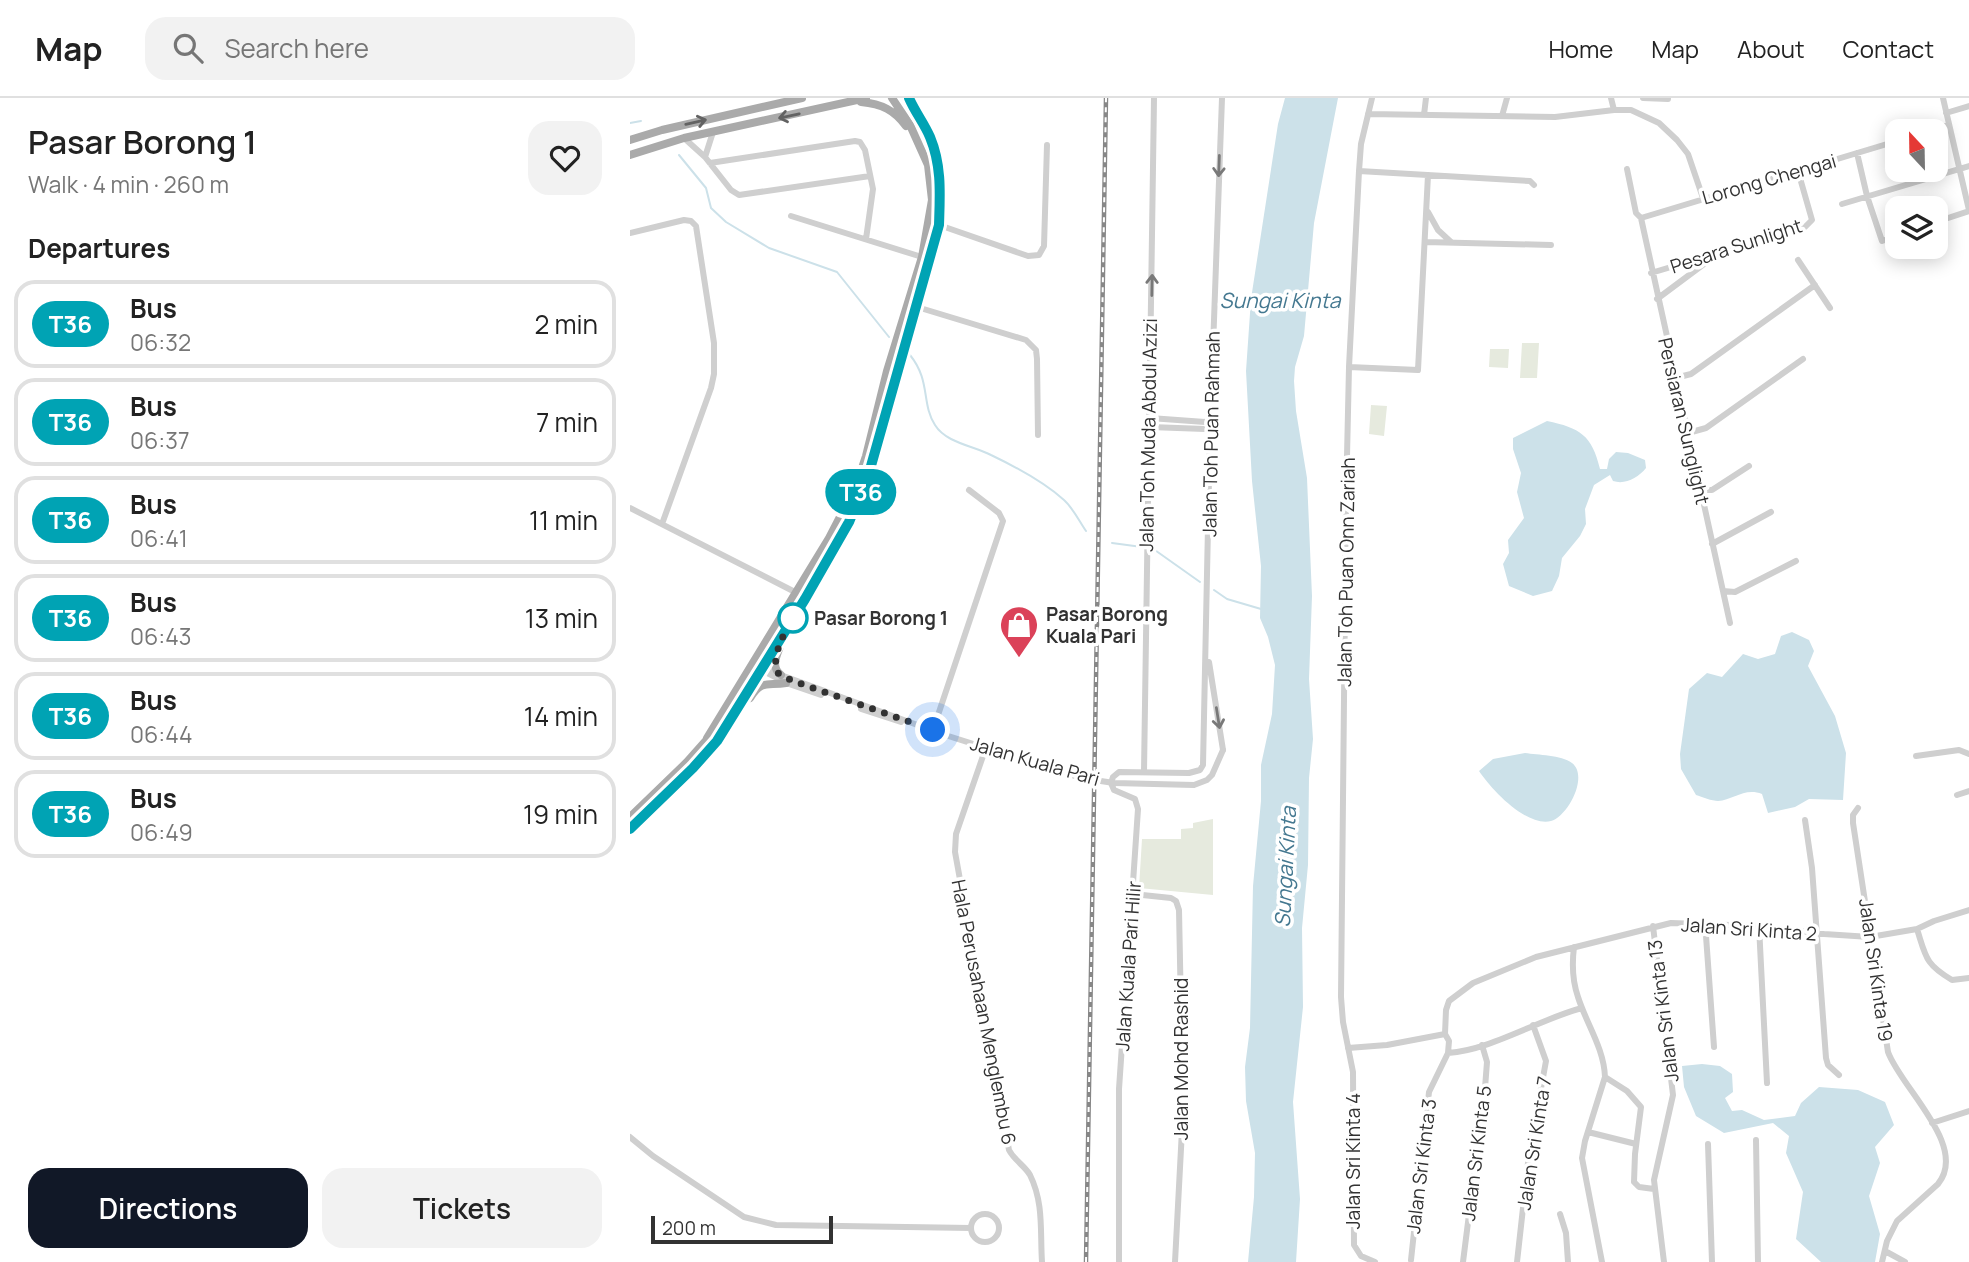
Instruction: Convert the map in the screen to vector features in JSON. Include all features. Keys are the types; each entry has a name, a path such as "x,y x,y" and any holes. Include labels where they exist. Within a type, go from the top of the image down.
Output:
{"main road":[{"path":"630,140 799,98"},
{"path":"630,155 684,138 866,98"},
{"path":"630,829 693,768 712,740 795,592 830,538 856,486 887,370 922,257 932,200 928,165 917,139 892,98"},
{"path":"903,98 914,110"},
{"path":"712,740 750,676 761,670 849,522 869,473 939,225 938,162 930,137 909,98"},
{"path":"857,100 890,109 917,139"},
{"path":"761,670 761,659 792,605 795,592"},
{"path":"630,817 712,740 760,685 783,679 775,665 783,634"}],"street":[{"name":"Jalan Toh Muda Abdul Azizi","path":"1144,772 1154,98"},
{"name":"Jalan Toh Puan Rahmah","path":"1200,770 1203,765 1204,739 1210,419 1222,98"},
{"name":"Jalan Toh Puan Onn Zariah","path":"1348,1048 1341,997 1349,367 1361,144 1372,98"},
{"path":"1424,115 1426,98"},
{"path":"1502,116 1507,98"},
{"path":"1611,98 1614,110"},
{"path":"1643,98 1668,99"},
{"path":"1943,98 1969,211 1948,218"},
{"path":"1946,113 1969,106"},
{"path":"1368,114 1555,117 1631,110 1649,117 1677,139 1688,154 1703,198"},
{"path":"708,160 713,132"},
{"path":"684,138 708,160 731,190 739,195 870,176"},
{"path":"708,160 855,141 864,146 873,189 866,239"},
{"path":"939,225 1028,256 1039,255 1044,246 1047,145"},
{"name":"Lorong Chengai","path":"1641,218 1885,145"},
{"path":"1857,153 1867,196 1882,241 1885,240"},
{"path":"1842,204 1969,166"},
{"name":"Persiaran Sunglight","path":"1626,169 1636,213 1641,218 1730,624"},
{"path":"1359,171 1530,181 1534,185"},
{"name":"Pesara Sunlight","path":"1651,273 1805,227 1812,220 1798,171"},
{"path":"1349,367 1418,370 1428,175"},
{"path":"1427,207 1438,230 1451,242"},
{"path":"791,216 922,257"},
{"path":"630,233 684,220 696,226 714,343 711,388 662,524"},
{"path":"1425,242 1551,246"},
{"path":"1657,299 1716,255"},
{"path":"1798,260 1830,308"},
{"path":"1675,379 1691,374 1815,285"},
{"path":"916,307 1026,340 1032,345 1037,359 1038,435"},
{"path":"1688,433 1706,428 1803,359"},
{"path":"1150,418 1161,423 1210,431"},
{"path":"1150,427 1161,423 1205,422 1210,419"},
{"path":"1700,490 1712,490 1749,466"},
{"path":"933,730 1002,523 999,513 969,490"},
{"path":"630,508 795,592"},
{"path":"1712,544 1770,512"},
{"path":"1723,591 1735,592 1796,561"},
{"name":"Jalan Kuala Pari","path":"761,670 942,734 1081,778 1114,783 1194,785 1212,775 1223,750 1206,646"},
{"path":"1204,739 1222,742"},
{"path":"1916,756 1959,750 1969,754"},
{"name":"Hala Perusahaan Menglembu 6","path":"983,757 956,834 955,852 1009,1150 1028,1172 1042,1213 1042,1262"},
{"name":"Jalan Kuala Pari Hilir","path":"1119,1262 1119,1089 1137,804 1130,796 1114,790 1111,783 1113,776 1119,772 1189,773 1200,770"},
{"path":"1957,795 1969,791"},
{"name":"Jalan Sri Kinta 19","path":"1858,808 1853,815 1853,823 1888,1052 1892,1063 1944,1143 1948,1163 1944,1178 1897,1221 1891,1230 1882,1262"},
{"path":"1805,820 1812,869 1825,1058 1828,1065 1839,1075"},
{"name":"Jalan Mohd Rashid","path":"1133,894 1171,898 1179,910 1183,1111 1175,1262"},
{"name":"Jalan Sri Kinta 2","path":"1445,1034 1449,1001 1458,992 1492,973 1653,926 1686,921 1870,937 1917,929 1969,909"},
{"path":"1705,922 1714,1048"},
{"name":"Jalan Sri Kinta 13","path":"1653,926 1673,1094 1654,1189 1664,1262"},
{"path":"1759,926 1767,1083"},
{"path":"1917,929 1924,956 1936,969 1952,980 1969,978"},
{"path":"1574,947 1572,966 1577,993 1598,1045 1605,1077 1582,1158 1602,1262"},
{"path":"1348,1048 1387,1045 1445,1034 1448,1053 1461,1052 1582,1008"},
{"name":"Jalan Sri Kinta 7","path":"1517,1262 1529,1154 1546,1061 1533,1025"},
{"name":"Jalan Sri Kinta 5","path":"1463,1262 1485,1088 1487,1062 1482,1045"},
{"name":"Jalan Sri Kinta 4","path":"1348,1048 1353,1085 1354,1245 1361,1256 1375,1262"},
{"name":"Jalan Sri Kinta 3","path":"1411,1260 1429,1092 1448,1053"},
{"path":"1605,1077 1627,1091 1640,1107 1634,1168 1636,1186 1654,1189"},
{"path":"1932,1123 1969,1111"},
{"path":"1588,1132 1636,1144"},
{"path":"630,1137 653,1156 744,1217 776,1225 971,1228"},
{"path":"1756,1140 1758,1262"},
{"path":"1708,1144 1712,1262"},
{"path":"1560,1213 1566,1233 1567,1262"},
{"path":"986,1214 998,1222 999,1229 992,1241 984,1242 977,1240 971,1228 973,1221 986,1214"},
{"path":"1885,1251 1905,1262"}],"shaded area":[{"path":"1522,343 1539,343 1537,378 1520,378"},
{"path":"1490,349 1509,349 1508,368 1489,367"},
{"path":"1371,405 1387,406 1384,436 1369,434"},
{"path":"1213,819 1213,895 1139,888 1142,839 1181,839 1181,829 1193,828 1193,823"}],"water":[{"name":"Sungai Kinta","path":"1285,98 1338,98 1314,223 1304,336 1294,381 1307,478 1312,596 1309,679 1313,739 1309,778 1308,865 1302,928 1303,1007 1293,1102 1300,1199 1296,1262 1248,1262 1255,1153 1246,1101 1245,1067 1250,1028 1253,886 1261,801 1261,765 1272,714 1275,665 1260,618 1261,566 1252,481 1246,371 1251,299 1278,124"},
{"path":"1547,421 1576,430 1583,435 1593,448 1600,469 1607,469 1609,459 1616,452 1628,453 1645,460 1646,468 1627,481 1613,481 1610,475 1594,485 1585,509 1586,524 1562,558 1559,576 1552,591 1533,596 1509,586 1503,564 1509,553 1508,540 1524,518 1517,492 1521,473 1513,449 1513,438"},
{"path":"1792,632 1809,640 1814,651 1808,666 1835,716 1846,753 1843,800 1809,799 1795,807 1768,813 1762,794 1756,792 1718,801 1696,795 1681,769 1680,754 1689,689 1707,673 1722,677 1743,654 1758,659 1775,654 1781,636"},
{"path":"1525,753 1562,758 1577,769 1577,786 1570,804 1551,821 1541,821 1520,813 1500,796 1479,771 1493,759"},
{"path":"1682,1066 1720,1066 1732,1074 1733,1092 1725,1098 1732,1111 1742,1110 1764,1120 1795,1116 1801,1103 1819,1087 1858,1090 1885,1102 1894,1125 1875,1147 1880,1163 1869,1196 1880,1234 1875,1262 1821,1262 1796,1239 1803,1192 1786,1153 1789,1136 1773,1123 1724,1133 1696,1116 1684,1087"}],"waterway":[{"path":"630,123 641,121"},
{"path":"679,155 706,188 711,208 726,222 769,248 837,272 889,337"},
{"path":"910,355 921,374 928,408 940,431 953,440 1009,464 1048,487 1067,503 1086,531"},
{"path":"1112,543 1142,547"},
{"path":"1152,548 1200,582"},
{"path":"1214,590 1227,599 1261,609"}],"railway":[{"path":"1086,1262 1106,98"}],"bus line":[{"name":"T36","path":"630,829 717,741 849,522 869,473 939,225 938,162 930,137 909,98"}],"place":[{"name":"Pasar Borong 1","path":"793,618"},
{"name":"Pasar Borong Kuala Pari","path":"1019,659"}],"route":[{"path":"793,618 797,611 783,634 775,665 778,673 793,681 933,730"}]}
